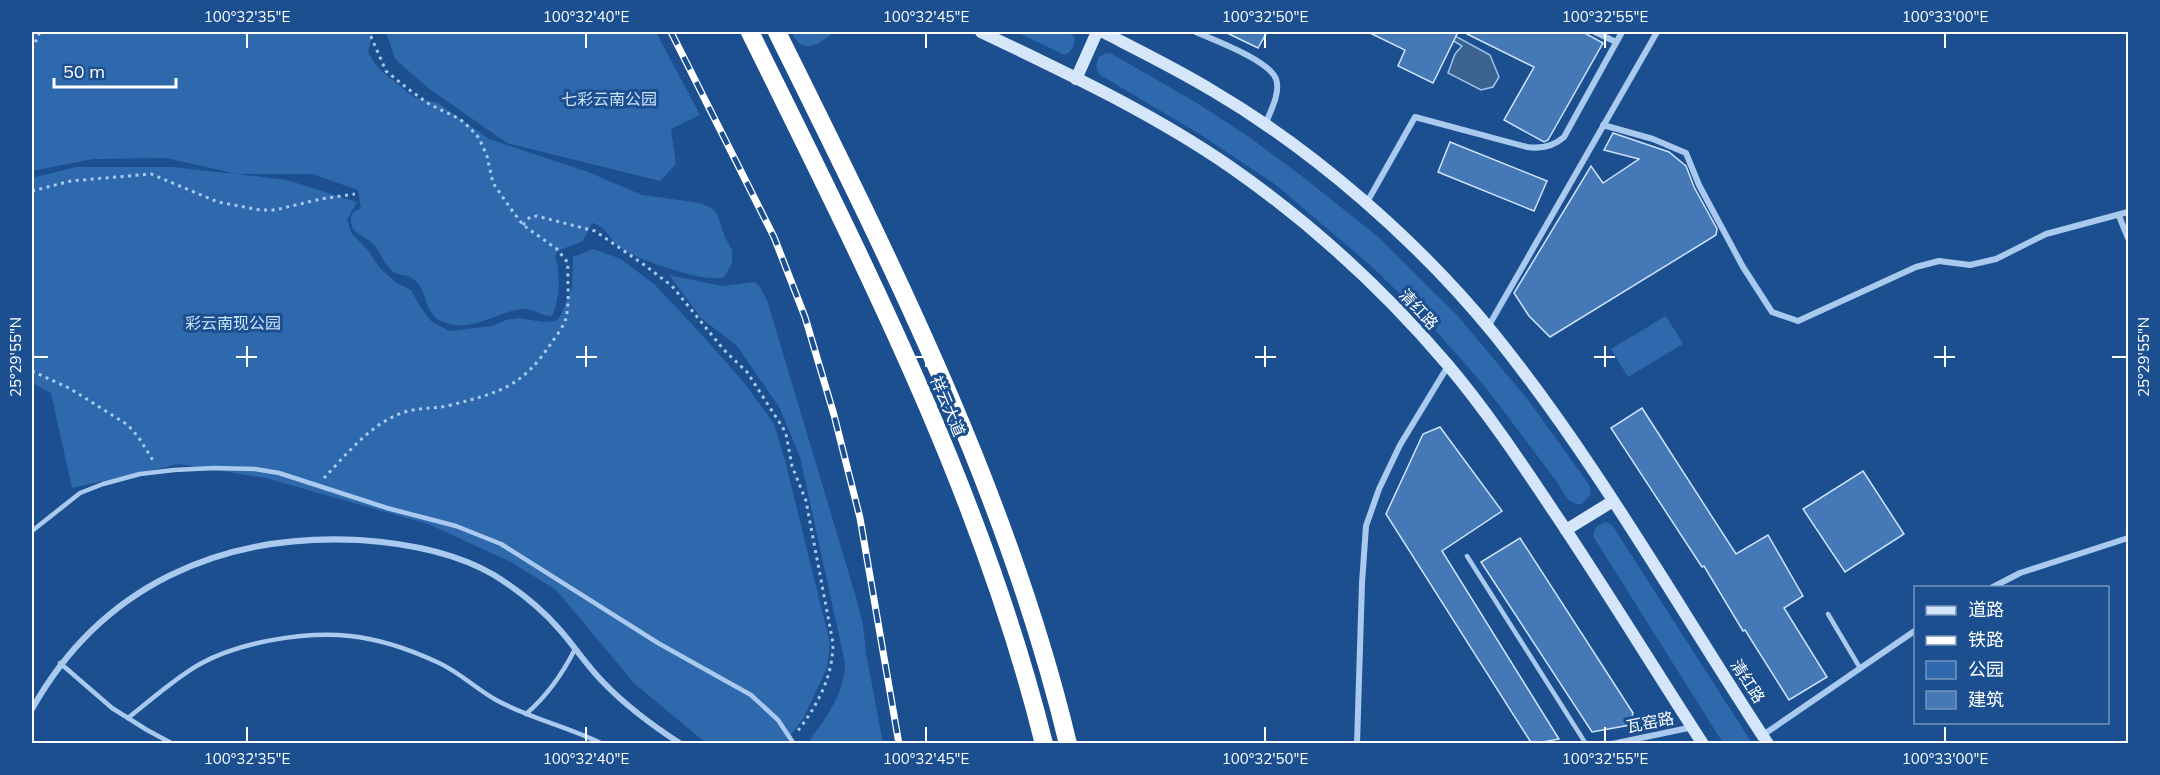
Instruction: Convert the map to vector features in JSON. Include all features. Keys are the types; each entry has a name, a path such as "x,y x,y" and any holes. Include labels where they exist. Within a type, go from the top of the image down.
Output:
{"highway":[{"name":"祥云大道","path":"750,32 837,208 940,436 1001,597 1044,744"},
{"name":"祥云大道","path":"777,32 859,198 963,427 1024,589 1051,677 1068,744"}],"main road":[{"name":"清红路","path":"981,32 1179,134 1259,188 1314,231 1367,279 1448,365 1507,443 1566,530 1703,744"},
{"path":"1076,79 1097,32"},
{"name":"清红路","path":"1103,32 1214,91 1265,125 1366,204 1431,266 1488,327 1552,412 1613,501 1766,739"},
{"path":"1566,530 1613,501"}],"street":[{"path":"1196,32 1254,59 1276,78 1277,93 1265,125"},
{"path":"1595,32 1616,42"},
{"path":"1366,204 1415,117 1527,147 1545,147 1558,143 1564,137 1622,32"},
{"path":"1488,327 1657,32"},
{"path":"1604,125 1653,139 1686,153 1699,185 1743,267 1772,312 1798,321 1916,267 1939,261 1970,266 1996,259 2046,234 2128,213"},
{"path":"2119,216 2128,238"},
{"path":"1357,744 1366,526 1379,489 1400,445 1448,365"},
{"path":"1995,586 2020,573 2128,538"},
{"path":"32,709 60,663 91,630 142,591 179,570 213,557 249,548 322,540 396,543 438,552 472,564 493,575 535,605 560,629 617,696 681,744"},
{"path":"1766,739 1860,668 1914,631"},
{"name":"瓦窑路","path":"1612,744 1693,727"}],"lane":[{"path":"32,531 80,493 140,474 214,468 255,469 279,473 387,508 456,526 501,544 658,643 751,695 778,720 793,741"},
{"path":"1467,556 1586,744"},
{"path":"1828,614 1860,668"},
{"path":"128,718 199,664 225,652 258,643 292,638 350,636 402,649 437,662 461,675 496,700 603,744"},
{"path":"526,714 541,701 560,677 575,649"},
{"path":"60,663 112,708 173,744"}],"path":[{"path":"32,49 40,32"},
{"path":"317,485 354,447 394,416 420,407 448,406 502,390 525,376 544,354 566,320 568,263 557,249 523,225 493,183 487,156 479,138 465,123 429,104 387,71 369,32"},
{"path":"32,191 71,181 151,174 218,202 260,210 275,210 321,199 356,194"},
{"path":"523,225 530,217 537,216 595,231 661,277 683,297 724,350 747,372 786,434 792,466 806,501 833,643 831,664 822,693 793,741"},
{"path":"32,371 69,388 128,425 147,450 159,472"}],"green space":[{"path":"32,32 373,32 368,52 385,74 416,98 438,103 489,139 588,172 642,195 700,203 713,209 732,250 732,263 724,277 687,274 627,252 615,244 601,227 592,223 583,241 560,250 555,255 559,288 552,316 522,309 466,325 446,323 433,314 418,283 412,278 391,270 373,244 354,230 351,217 354,211 361,209 358,190 312,174 237,174 166,158 93,159 32,171"},
{"name":"七彩云南公园","path":"386,32 656,32 700,115 671,129 676,164 660,181 507,143 428,88 395,59"},
{"path":"791,32 834,32 817,44 806,46 801,44"},
{"path":"1016,32 1069,32 1075,37 1073,48 1065,55"},
{"path":"1106,53 1112,54 1197,103 1249,137 1377,236 1457,315 1529,401 1590,486 1591,494 1582,504 1568,500 1487,389 1423,316 1369,264 1276,185 1198,133 1100,75 1097,62 1099,57"},
{"name":"彩云南现公园","path":"76,167 172,167 287,180 357,202 347,220 352,234 367,249 379,267 395,282 411,290 431,321 449,331 492,326 519,318 543,322 555,321 560,317 572,288 573,257 593,249 621,259 655,285 702,335 747,386 774,424 830,643 827,668 804,717 785,743 711,744 701,739 635,684 556,590 511,562 428,524 266,478 179,464 72,488 51,393 32,383 32,178"},
{"path":"669,275 722,286 755,282 767,300 863,624 866,653 883,743 812,743 810,739 829,713 838,694 845,663 800,457 779,407 737,346 701,318"},
{"path":"1666,316 1683,344 1628,377 1611,349"},
{"path":"1606,522 1612,525 1752,743 1723,743 1593,536 1594,530"}],"shaded area":[{"path":"1439,32 1448,32 1490,55 1499,77 1493,87 1481,90 1448,73 1455,54 1462,46"}],"building":[{"path":"1225,32 1267,32 1258,48"},
{"path":"1368,32 1458,32 1433,83 1398,66 1405,50"},
{"path":"1463,32 1583,32 1603,43 1548,140 1544,142 1504,120 1534,67"},
{"path":"1613,133 1669,152 1686,166 1694,187 1717,229 1716,235 1550,337 1529,316 1514,293 1591,166 1603,183 1639,159 1604,150"},
{"path":"1450,142 1547,181 1534,211 1438,172"},
{"path":"1642,408 1736,554 1768,535 1803,596 1784,608 1827,677 1789,700 1745,630 1743,631 1704,566 1702,567 1611,428"},
{"path":"1440,427 1502,511 1442,551 1559,739 1532,744 1386,514 1423,434"},
{"path":"1863,471 1904,534 1845,572 1803,509"},
{"path":"1520,538 1633,713 1630,725 1592,732 1481,562"}],"railway":[{"path":"671,32 774,237 805,317 834,415 860,518 899,744"}]}
